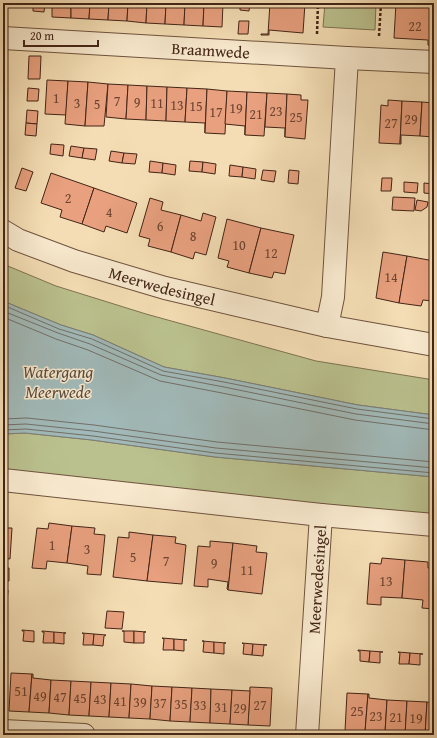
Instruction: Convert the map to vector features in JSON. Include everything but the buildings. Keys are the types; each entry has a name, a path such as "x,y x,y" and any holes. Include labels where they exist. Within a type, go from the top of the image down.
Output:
{"street":[{"name":"Braamwede","path":"3,38 434,62"},
{"path":"327,326 332,297 347,58"},
{"name":"Meerwedesingel","path":"3,232 18,240 74,261 157,286 327,326 434,345"},
{"name":"Meerwedesingel","path":"3,480 320,515 434,525"},
{"name":"Meerwedesingel","path":"307,735 320,515"},
{"path":"3,730 84,735"}],"path":[{"path":"316,56 318,3"},
{"path":"377,59 381,3"}],"green space":[{"path":"325,3 376,3 375,30 323,27"},
{"path":"3,264 56,286 146,314 316,361 434,380 434,415 358,405 164,367 93,335 61,325 3,301"},
{"path":"25,433 92,440 215,457 434,477 434,519 3,473 3,434"}],"water":[{"name":"Watergang Meerwede","path":"3,301 61,325 93,335 164,367 358,405 434,415 434,477 215,457 92,440 25,433 3,434"}]}
